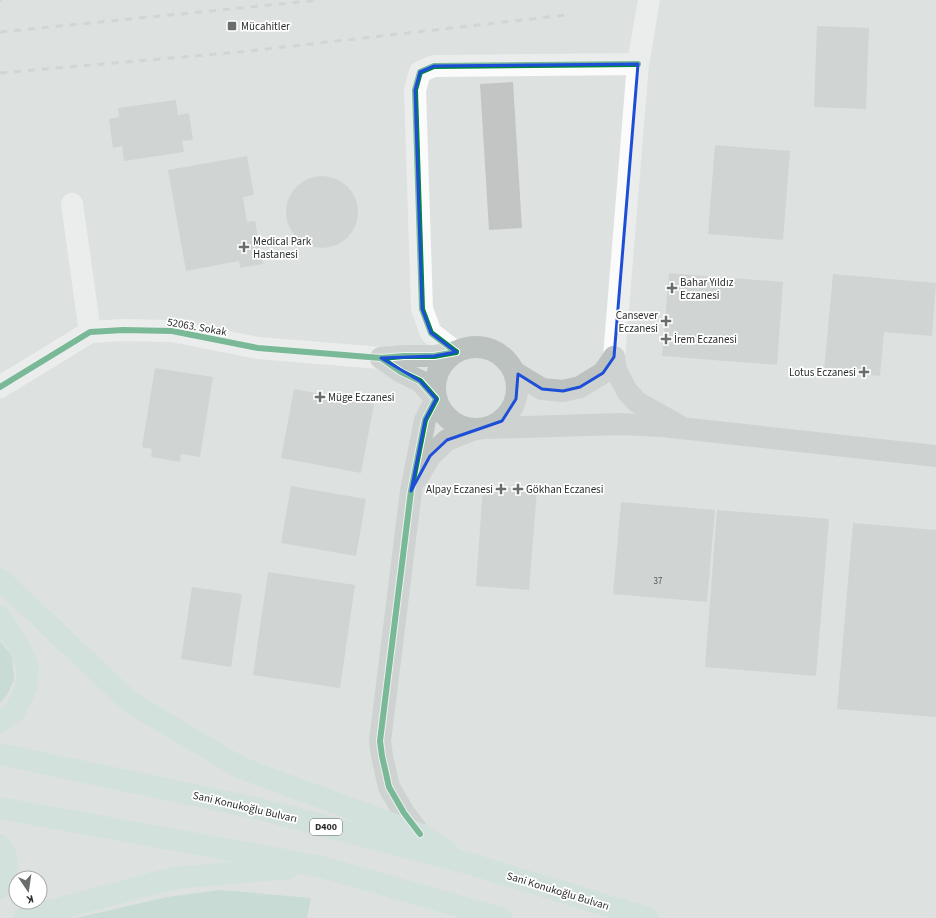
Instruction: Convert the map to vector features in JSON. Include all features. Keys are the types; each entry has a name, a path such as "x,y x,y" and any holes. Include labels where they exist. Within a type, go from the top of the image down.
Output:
{"highway":[{"path":"0,579 130,702 241,768 420,834 467,864"},
{"path":"0,617 18,644 28,667 26,688 14,711 0,722"},
{"name":"Sani Konukoğlu Bulvarı","path":"0,754 255,808 467,864 648,918"},
{"path":"0,808 318,866 501,918"},
{"path":"0,844 4,851 8,869 0,888"},
{"path":"24,918 174,878 318,866"}],"street":[{"path":"650,0 638,64 614,358 616,370 628,391 637,402 684,429"},
{"path":"456,352 431,334 422,309 415,90 420,72 434,66 638,64"},
{"path":"72,204 90,332"},
{"name":"52063. Sokak","path":"0,387 90,332 123,330 172,331 258,348 381,358"},
{"path":"381,358 434,356 469,348 483,348 496,352 507,360 514,372 517,385 516,399 511,411 502,421 447,440 430,456 411,490"},
{"path":"456,352 445,360 438,372 434,385 436,399 441,411 450,421 462,428 620,424 684,429 936,456"},
{"path":"381,358 401,372 420,381 436,399"},
{"path":"514,372 542,389 563,391 580,387 603,373 614,358"},
{"path":"420,834 404,813 389,788 380,741 411,490 425,420 436,399"}],"highlighted area":[{"path":"638,64 614,357 603,373 580,387 563,391 542,389 518,374 516,399 502,421 447,440 430,456 411,491 425,420 436,399 420,381 381,358 434,356 456,352 431,333 422,309 415,90 420,72 434,66"}],"green space":[{"path":"0,641 12,656 14,680 7,695 0,703"},
{"path":"221,890 311,898 307,918 76,918 167,897"}],"building":[{"path":"817,26 869,28 866,109 814,107"},
{"path":"513,82 522,228 489,230 480,84"},
{"path":"176,100 178,115 189,113 193,140 182,141 184,152 124,161 122,146 113,148 109,119 119,117 118,108"},
{"path":"715,145 790,151 783,240 708,234"},
{"path":"247,156 254,195 243,197 247,222 255,221 263,264 240,268 239,261 186,271 168,170"},
{"path":"322,176 342,182 352,192 358,212 352,232 342,242 322,248 302,242 292,232 286,212 292,192 302,182"},
{"path":"669,273 783,282 777,365 662,356"},
{"path":"833,274 936,283 932,336 884,332 880,376 824,371"},
{"path":"155,368 213,377 200,457 181,454 180,462 151,457 152,449 142,447"},
{"path":"294,389 374,404 361,473 281,458"},
{"path":"291,486 366,499 356,556 281,543"},
{"path":"483,486 537,490 529,590 476,586"},
{"path":"621,502 715,510 707,602 613,594"},
{"path":"717,510 829,519 816,676 705,667"},
{"path":"853,523 936,530 936,717 837,709"},
{"path":"268,572 355,585 340,688 253,675"},
{"path":"192,587 242,594 231,667 181,659"}],"railway":[{"path":"0,32 320,0"},
{"path":"0,73 240,52 566,15"}],"cycle path":[{"path":"456,352 431,333 422,309 415,90 420,72 434,66 638,64"},
{"path":"0,387 90,332 123,330 172,331 258,348 381,358 434,356 456,352"},
{"path":"381,358 401,372 420,381 436,399 425,420 411,491 380,741 389,787 404,813 420,834"}],"place":[{"name":"Mücahitler","path":"232,26"},
{"name":"Medical Park Hastanesi","path":"244,247"},
{"name":"Bahar Yıldız Eczanesi","path":"672,288"},
{"name":"Cansever Eczanesi","path":"666,321"},
{"name":"İrem Eczanesi","path":"666,339"},
{"name":"Lotus Eczanesi","path":"864,372"},
{"name":"Müge Eczanesi","path":"320,397"},
{"name":"Alpay Eczanesi","path":"501,489"},
{"name":"Gökhan Eczanesi","path":"518,489"}]}
